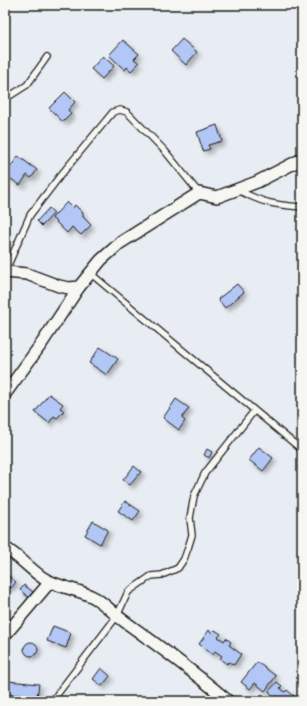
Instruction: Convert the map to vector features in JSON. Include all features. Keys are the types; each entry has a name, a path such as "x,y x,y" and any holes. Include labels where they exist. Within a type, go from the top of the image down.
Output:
{"street":[{"path":"5,394 42,343 79,287 101,260 120,243 199,193 217,197 256,182 302,159"},
{"path":"5,272 27,274 59,286 69,288 79,287"},
{"path":"5,548 50,582 88,594 96,599 184,665 228,701"},
{"path":"5,635 50,582"}],"lane":[{"path":"5,99 27,85 47,57"},
{"path":"5,272 30,215 113,112 120,110 127,112 165,151 199,193"},
{"path":"237,190 257,200 272,204 302,207"},
{"path":"90,273 302,450"},
{"path":"52,701 117,616 128,592 151,576 162,575 178,568 184,559 192,535 190,518 194,496 202,478 254,411"}],"building":[{"path":"182,39 197,52 186,65 171,51"},
{"path":"123,40 139,54 134,59 139,63 131,71 127,67 125,70 109,55"},
{"path":"103,56 114,66 102,79 91,69"},
{"path":"65,92 75,102 68,110 71,114 63,122 49,108"},
{"path":"217,125 222,141 208,145 210,149 203,151 197,132"},
{"path":"18,156 37,170 31,178 27,175 20,185 5,175"},
{"path":"67,202 73,208 75,205 83,213 83,217 91,225 81,235 72,227 67,233 52,218"},
{"path":"49,208 54,213 42,226 37,221"},
{"path":"237,284 244,292 225,308 218,299"},
{"path":"100,347 118,359 107,375 89,363"},
{"path":"49,394 63,404 60,408 64,411 57,418 54,416 49,423 35,412"},
{"path":"176,399 189,408 182,418 185,421 179,430 163,418"},
{"path":"259,447 273,458 263,471 249,460"},
{"path":"207,449 212,452 209,458 204,455"},
{"path":"134,466 141,472 130,485 123,480"},
{"path":"125,501 140,511 133,521 118,511"},
{"path":"93,521 108,530 100,544 85,535"},
{"path":"5,573 16,582 11,588 9,586 5,591"},
{"path":"24,585 33,592 28,597 20,590"},
{"path":"53,626 71,633 66,648 47,641"},
{"path":"209,630 212,633 215,630 221,634 218,637 224,641 226,638 231,642 229,645 241,654 234,665 229,662 227,664 220,659 222,656 215,651 213,655 199,644"},
{"path":"28,642 34,642 38,646 38,652 34,656 28,656 24,652 24,646"},
{"path":"257,662 276,676 265,691 255,683 250,689 241,682"},
{"path":"101,668 110,676 102,686 93,679"},
{"path":"8,681 39,684 37,697 6,694"},
{"path":"277,682 282,686 280,688 285,692 287,690 294,696 290,701 268,700 272,695 269,691"}]}
